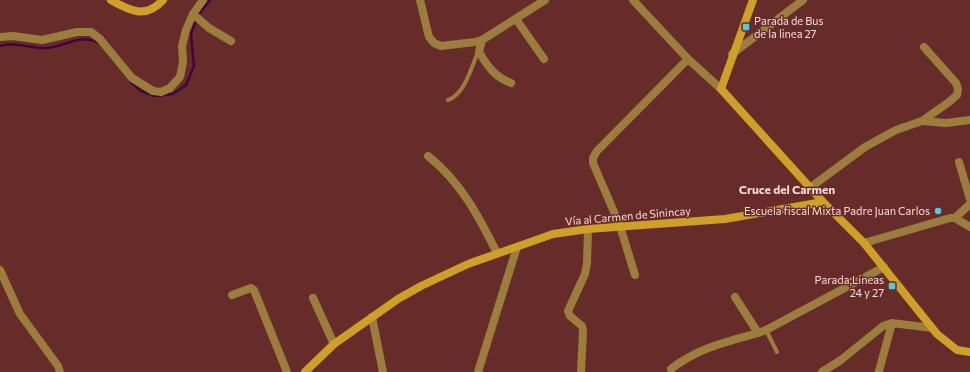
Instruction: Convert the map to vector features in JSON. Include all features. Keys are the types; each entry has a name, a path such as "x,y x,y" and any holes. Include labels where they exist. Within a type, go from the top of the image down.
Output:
{"street":[{"path":"111,0 129,10 142,12 156,7 163,0"},
{"path":"0,38 13,36 42,40 77,32 91,32 100,39 132,78 153,91 161,92 170,88 180,77 183,62 182,46 186,30 193,14 203,0"},
{"path":"420,0 429,37 434,43 441,46 482,40 545,0"},
{"path":"633,0 688,59 721,89 823,202 864,243 932,328 957,350 970,352"},
{"path":"721,89 732,54 753,0"},
{"path":"732,54 803,0"},
{"path":"193,14 209,28 231,41"},
{"path":"516,19 544,59"},
{"path":"482,40 479,52 486,63 498,77 512,83"},
{"path":"811,187 865,147 896,130 922,121 957,95 958,89 956,83 924,47"},
{"path":"635,275 620,226 592,163 593,158 597,151 688,59"},
{"path":"922,121 946,124 970,120"},
{"path":"428,156 447,172 471,203 497,253"},
{"path":"959,162 970,199"},
{"name":"Vía al Carmen de Sinincay","path":"305,372 334,344 398,299 421,286 468,264 553,234 620,226 725,219 823,202"},
{"path":"864,243 955,218 970,204"},
{"path":"955,218 970,226"},
{"path":"581,372 582,326 570,316 568,311 585,274 587,263 588,229"},
{"path":"478,372 517,247"},
{"path":"670,369 693,354 711,347 762,332 884,267"},
{"path":"0,270 20,314 58,366 60,372"},
{"path":"232,295 251,288 254,290 287,372"},
{"path":"736,297 762,332"},
{"path":"313,298 334,344"},
{"path":"372,317 383,372"},
{"path":"822,372 841,360 883,326 892,323 932,328"},
{"path":"879,371 892,323"}],"lane":[{"path":"448,100 454,98 460,92 479,52"},
{"path":"762,332 777,352"}],"waterway":[{"path":"130,81 141,91 155,96 173,94 186,85 194,66 191,34 198,15 210,0"},
{"path":"0,46 12,44 47,48 86,39 99,43"}],"place":[{"name":"Parada de Bus de la linea 27","path":"746,27"},
{"name":"Escuela fiscal Mixta Padre Juan Carlos","path":"938,211"},
{"name":"Parada;Líneas 24 y 27","path":"892,286"}],"district":[{"name":"Cruce del Carmen","path":"787,190"}]}
